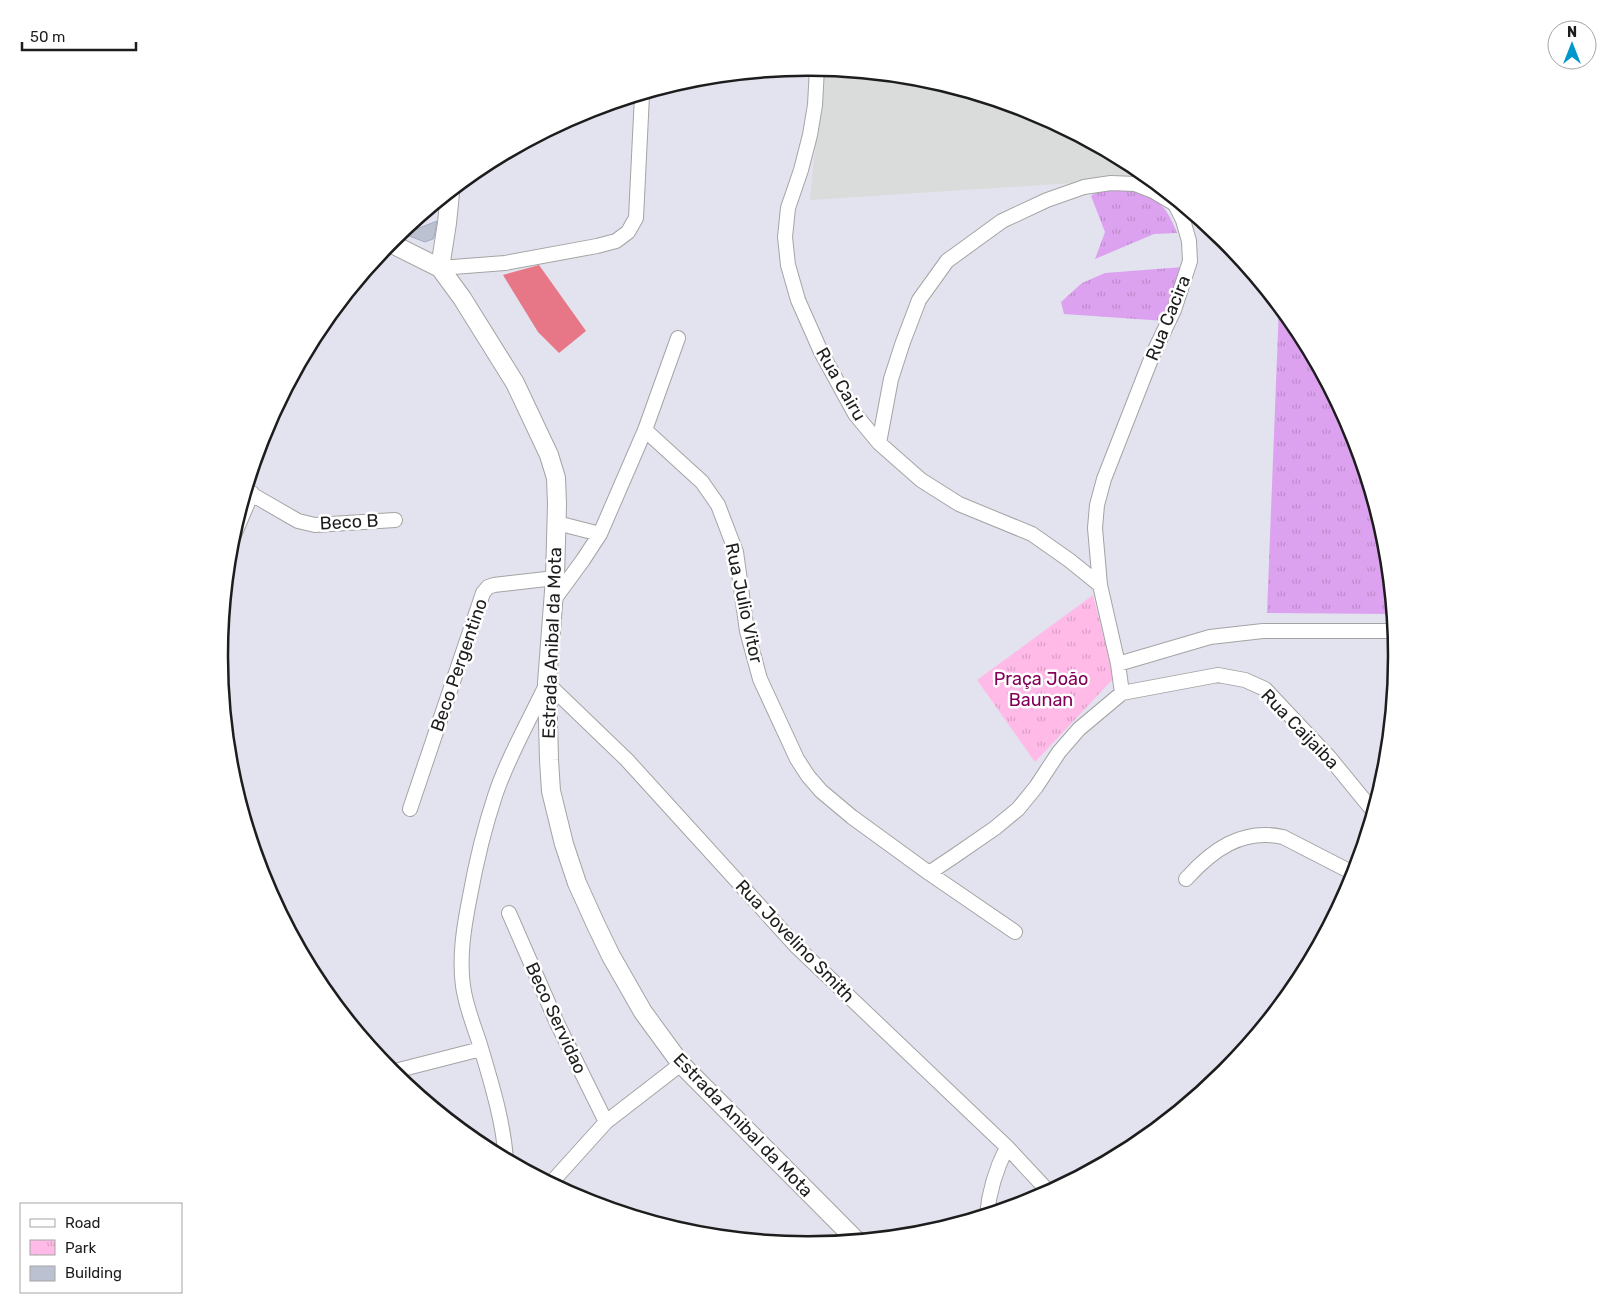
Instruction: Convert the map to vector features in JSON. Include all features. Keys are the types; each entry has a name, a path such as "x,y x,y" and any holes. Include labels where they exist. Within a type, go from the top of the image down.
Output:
{"street":[{"name":"Rua Cairu","path":"817,76 815,105 806,153 788,208 785,237 788,265 798,300 821,352 855,414 880,444 921,480 959,504 1032,534 1100,585"},
{"path":"449,201 440,268 505,263 616,241 628,232 636,218 642,101"},
{"name":"Rua Cacira","path":"880,444 891,379 903,342 920,300 947,260 1002,222 1047,200 1084,187 1111,183 1135,184 1158,193"},
{"name":"Rua Cacira","path":"1122,694 1118,664 1100,585 1095,528 1097,505 1104,479 1153,354 1174,310 1190,261 1189,241 1179,210"},
{"name":"Estrada Anibal da Mota","path":"397,247 440,268 462,298 515,383 549,455 556,478 555,578 547,683 549,760 551,791 564,844 577,883 611,956 624,979 643,1012 681,1064 851,1235"},
{"path":"553,601 600,534 645,430 678,338"},
{"name":"Rua Julio Vitor","path":"645,430 702,482 718,505 736,552 747,631 760,679 797,759 820,791 852,817 929,873 1015,932"},
{"name":"Beco B","path":"252,494 298,521 315,525 395,520"},
{"path":"557,523 600,534"},
{"name":"Beco Pergentino","path":"410,808 483,593 488,587 494,585 555,578"},
{"path":"1118,664 1210,637 1264,631 1388,631"},
{"name":"Rua Caijaiba","path":"1122,694 1218,675 1245,680 1265,689 1330,757 1369,806"},
{"path":"505,1151 497,1104 468,1010 463,986 463,933 495,795 547,683"},
{"name":"Rua Jovelino Smith","path":"547,683 626,760 797,947 1006,1147 1044,1187"},
{"path":"929,873 995,828 1018,808 1036,787 1079,728 1122,694"},
{"path":"1186,879 1203,860 1224,846 1247,837 1270,834 1283,837 1348,870"},
{"name":"Beco Servidao","path":"509,913 558,1023 606,1122"},
{"path":"401,1070 481,1049"},
{"path":"555,1178 606,1122 681,1064"},
{"path":"988,1208 997,1166 1006,1147"}],"shaded area":[{"path":"822,76 884,81 922,87 995,107 1031,120 1065,136 1099,154 1139,180 1120,180 810,200"},
{"path":"539,265 586,331 559,353 538,332 503,275"}],"green space":[{"path":"1135,187 1161,205 1177,233 1154,234 1095,259 1105,232 1091,196 1102,188"},
{"path":"1183,267 1165,321 1064,314 1061,302 1082,283 1105,273"},
{"path":"1279,317 1311,366 1345,434 1369,506 1378,543 1387,614 1267,613"},
{"name":"Praça João Baunan","path":"1093,595 1114,678 1035,762 977,680"}],"building":[{"path":"437,221 433,239 425,242 409,236 416,229"}]}
